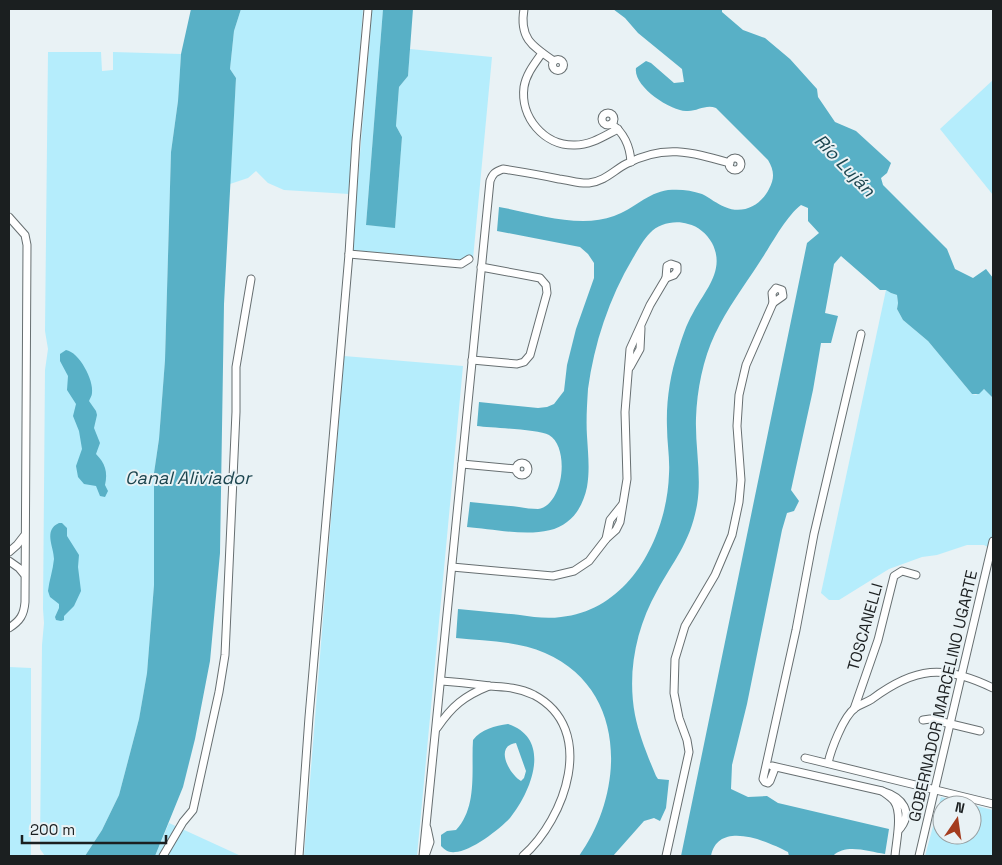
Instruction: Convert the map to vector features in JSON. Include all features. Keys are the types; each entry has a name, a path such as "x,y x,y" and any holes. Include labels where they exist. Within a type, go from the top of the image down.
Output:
{"street":[{"path":"299,856 368,9"},
{"path":"524,9 523,27 525,36 542,53 554,61"},
{"path":"542,53 528,74 524,85 525,106 530,118 539,131 548,139 575,145 592,142 614,127 630,152 631,162"},
{"path":"424,856 430,842 427,825 490,181 495,172 511,170 588,183 596,182 611,176 631,162 652,154 675,152 700,154 730,163"},
{"path":"9,217 25,235 27,241 25,602 23,616 9,628"},
{"path":"349,254 461,264 469,259"},
{"path":"472,360 517,364 527,360 547,293 546,285 540,278 481,267"},
{"path":"452,567 560,575 574,571 588,561 618,526 627,479 625,412 630,368 630,349 654,296 666,278"},
{"path":"163,856 183,822 193,810 219,692 225,655 236,412 236,367 252,279"},
{"path":"666,856 689,752 675,702 673,685 675,659 685,626 715,575 732,535 737,514 741,480 737,426 739,395 746,366 773,303"},
{"path":"775,768 770,781 768,783 765,782 763,779 796,630 814,534 861,334"},
{"path":"462,464 516,469"},
{"path":"9,552 20,542 25,533"},
{"name":"GOBERNADOR MARCELINO UGARTE","path":"919,856 993,541"},
{"path":"9,561 24,574"},
{"name":"TOSCANELLI","path":"828,763 838,736 854,709 878,640 894,576 902,571 916,575"},
{"path":"854,709 897,682 914,675 930,672 962,675 993,688"},
{"path":"441,681 519,689 543,700 557,715 568,740 569,763 566,783 561,802 545,832 523,856"},
{"path":"436,729 459,701 490,686"},
{"path":"923,720 930,719 980,731"},
{"path":"805,758 993,804"},
{"path":"768,761 775,768 882,791 899,798 904,804 906,817 898,831 895,856"}],"shaded area":[{"path":"241,9 363,9 349,194 284,190 268,183 256,171 248,178 230,184 236,78 230,69 234,31"},
{"path":"372,9 383,9 366,225 395,227 402,137 396,126 399,87 408,76 410,49 492,57 473,259 460,260 352,250"},
{"path":"48,52 101,52 102,71 113,70 113,52 181,54 178,101 171,152 165,360 159,439 154,473 154,585 147,673 139,719 119,795 102,830 85,856 45,856 40,849 42,645 44,623 45,370 48,349 45,331"},
{"path":"993,80 993,195 940,129"},
{"path":"886,290 897,295 897,309 903,320 928,341 972,394 976,395 984,389 993,398 993,550 984,545 967,545 937,555 922,557 889,569 839,600 829,600 821,593"},
{"path":"344,356 463,366 417,856 304,856"},
{"path":"9,667 31,668 31,856 9,856"},
{"path":"982,807 993,810 993,856 925,856 932,830 932,845 982,845"},
{"path":"169,823 241,856 155,856"}],"water":[{"name":"Canal Aliviador","path":"191,9 241,9 234,31 230,69 236,78 224,304 220,553 210,661 195,739 183,787 155,856 85,856 102,830 119,795 139,719 147,673 154,585 154,473 159,439 165,360 171,152 178,101 181,54"},
{"path":"383,9 413,9 408,76 399,87 396,126 402,137 395,228 366,225"},
{"name":"Río Luján","path":"613,9 722,9 722,12 743,30 765,38 790,59 817,89 818,97 835,122 856,131 891,163 887,173 881,178 883,185 947,249 955,269 973,278 986,269 993,278 993,398 984,389 979,394 972,394 928,341 903,320 897,309 897,295 886,290 880,290 841,256 834,264 825,313 838,316 831,343 821,343 813,390 791,490 799,501 794,511 787,513 782,530 747,704 732,765 731,789 748,797 767,796 778,803 889,829 885,854 851,849 838,852 833,856 789,856 788,852 768,843 744,836 733,836 723,839 715,845 711,856 681,856 807,243 819,233 808,221 808,208 801,205 778,232 715,334 701,375 696,418 699,483 694,518 681,551 650,605 639,635 633,667 633,699 641,738 658,779 669,780 666,808 660,821 654,818 644,821 613,856 579,856 594,830 605,802 610,773 610,744 604,716 592,691 572,669 535,649 513,644 456,638 458,609 545,618 561,617 585,611 607,600 625,585 640,566 652,545 661,522 667,498 669,468 667,408 673,369 686,327 712,280 717,262 712,243 699,229 692,225 678,222 668,223 658,227 645,239 624,273 610,305 594,355 587,407 588,481 582,502 574,515 557,528 546,531 519,532 467,527 470,502 538,509 547,505 554,497 561,475 562,463 556,441 549,435 535,431 477,426 479,402 538,408 554,404 564,391 567,365 576,329 594,278 594,263 580,247 497,231 499,207 556,219 600,220 621,213 654,194 668,190 677,190 702,194 725,207 738,210 751,207 761,200 766,195 773,178 772,167 768,160 716,108 708,107 690,111 679,110 662,102 646,89 640,82 636,68 646,61 651,63 674,83 684,82 682,69 638,33 625,18"},
{"path":"66,350 76,356 85,367 91,381 92,393 89,401 97,415 94,428 100,443 96,454 104,464 106,472 105,485 108,491 105,497 100,496 96,486 84,484 78,477 76,466 82,449 79,431 73,416 76,404 67,390 68,376 60,361 60,354"},
{"path":"62,523 67,528 67,536 79,555 78,567 81,591 74,606 64,616 64,620 61,621 56,620 55,617 59,604 50,597 48,591 54,559 50,534 54,526"},
{"path":"508,724 522,731 530,741 534,753 534,767 525,794 510,818 492,834 469,848 455,852 447,851 441,846 441,835 447,831 456,830 463,821 471,799 473,740 484,731","holes":["516,743 526,771 521,781 508,767 505,754 509,745"]}]}
